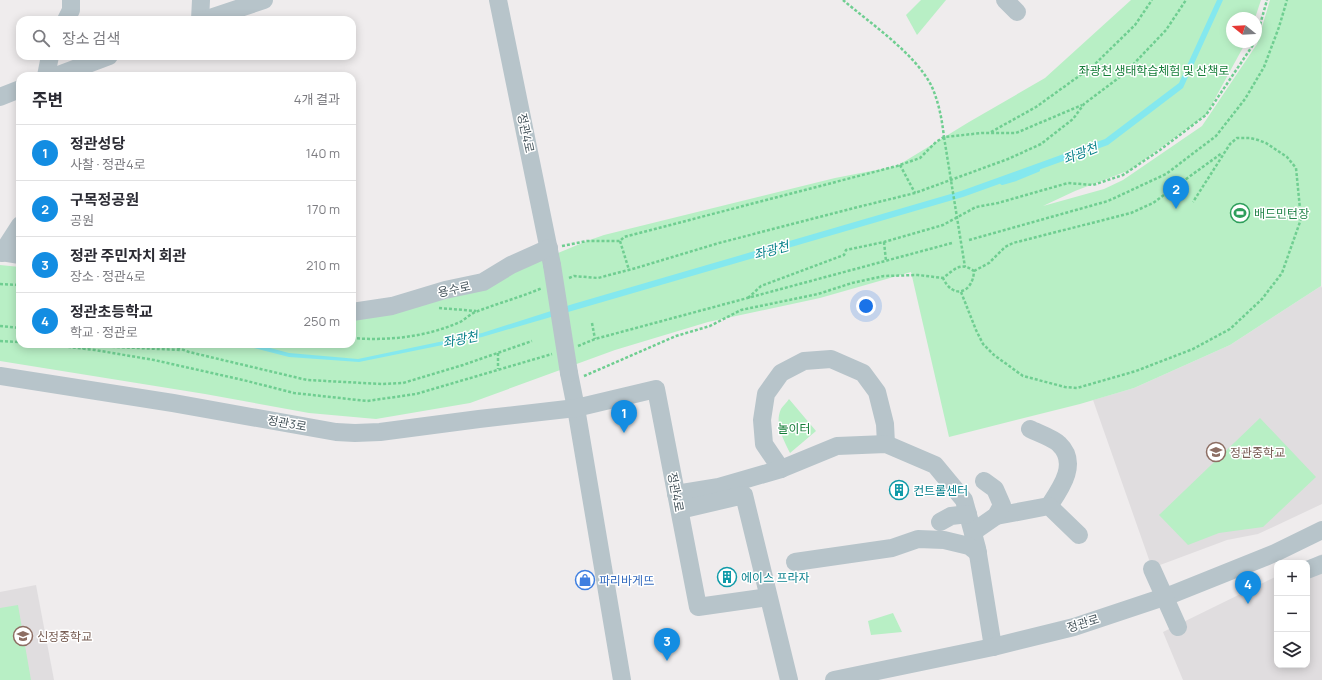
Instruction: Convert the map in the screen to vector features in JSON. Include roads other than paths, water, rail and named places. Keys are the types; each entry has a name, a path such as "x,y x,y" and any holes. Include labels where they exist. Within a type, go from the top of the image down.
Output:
{"street":[{"path":"68,16 71,10 71,0"},
{"path":"200,16 201,0"},
{"path":"216,16 264,0"},
{"name":"정관4로","path":"498,0 552,266 576,375 576,408 656,389 698,607 768,597"},
{"path":"47,72 49,60"},
{"path":"67,72 98,60"},
{"path":"0,97 16,91"},
{"path":"16,230 1,252 16,254"},
{"name":"용수로","path":"356,311 392,306 445,290 483,282 511,265 549,248"},
{"path":"781,469 764,444 762,420 766,394 781,373 804,361 831,359 863,373 877,392 885,424 886,444"},
{"name":"정관3로","path":"0,376 173,403 336,432 355,433 411,429 480,419 576,408"},
{"path":"576,408 622,680"},
{"path":"973,532 996,516 1049,506 1066,478 1068,457 1058,443 1030,429"},
{"path":"678,502 719,487 781,469 837,446 886,444 935,465 964,500 978,553 993,647"},
{"path":"984,481 995,489 1002,505 996,516"},
{"path":"678,502 744,495 789,680"},
{"path":"1049,506 1079,535"},
{"path":"940,522 951,516 968,514"},
{"name":"정관로","path":"834,680 993,647 1074,627 1172,594 1275,553 1322,530"},
{"path":"795,562 892,548 918,539 944,540 969,546 978,553"},
{"path":"1310,569 1322,564"},
{"path":"1152,569 1178,627"}],"water":[{"path":"1217,0 1223,0 1183,88 1108,145 963,197 482,337 359,362 289,357 254,348 270,348 289,353 358,359 482,333 573,304 961,191 1105,139 1179,83"}],"waterway":[{"name":"좌광천","path":"1002,183 1038,170"}],"place":[{"name":"구목정공원","path":"1176,209"},
{"name":"배드민턴장","path":"1240,213"},
{"name":"정관성당","path":"624,433"},
{"name":"정관중학교","path":"1216,452"},
{"name":"컨트롤센터","path":"899,490"},
{"name":"에이스 프라자","path":"727,577"},
{"name":"파리바게뜨","path":"585,580"},
{"name":"정관초등학교","path":"1248,604"},
{"name":"신정중학교","path":"23,636"},
{"name":"정관 주민자치 회관","path":"667,661"}],"park label":[{"name":"좌광천 생태학습체험 및 산책로","path":"1154,70"},
{"name":"놀이터","path":"794,428"}]}
